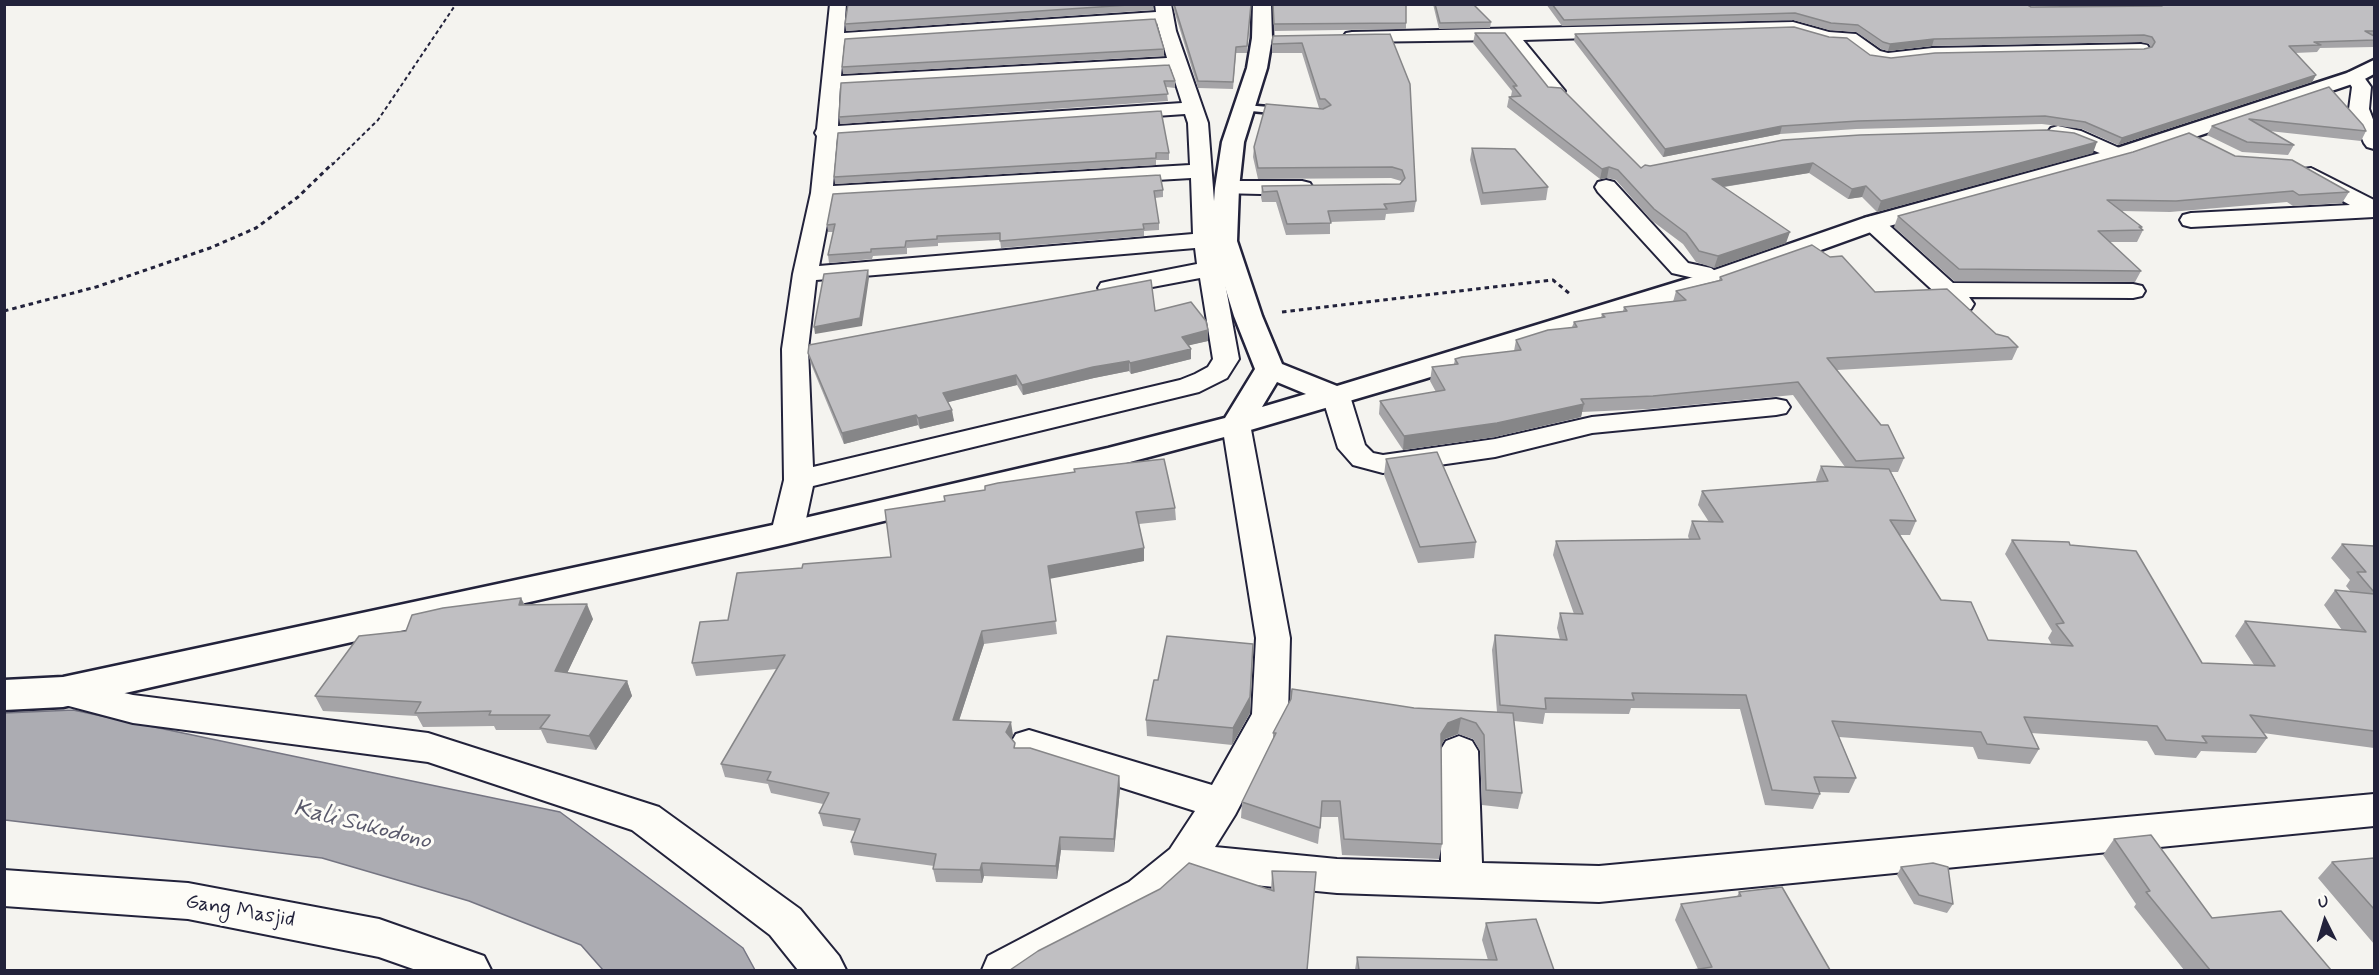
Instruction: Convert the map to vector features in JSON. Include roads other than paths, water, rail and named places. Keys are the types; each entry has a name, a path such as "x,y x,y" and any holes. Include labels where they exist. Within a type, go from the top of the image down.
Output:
{"main road":[{"path":"1262,4 1268,38 1233,142 1227,188 1224,241 1248,316 1267,362 1336,396"},
{"path":"4,695 63,692 787,533 1111,457 1336,396 1712,280 1873,223 2119,155 2195,139 2364,72"},
{"path":"1236,424 1267,362"}],"street":[{"path":"787,533 798,480 806,347 805,274 822,193 825,133 833,82 838,4"},
{"path":"798,480 1189,386 1218,372 1226,359 1205,240 1198,123 1164,11 835,39"},
{"path":"1333,38 1793,27 1828,37 1850,38 1875,56 1888,58 1932,53 2141,49"},
{"path":"1510,35 1555,91"},
{"path":"833,82 1178,63"},
{"path":"2364,72 2359,109 2374,143"},
{"path":"825,133 1193,108"},
{"path":"2042,132 2074,135 2119,155"},
{"path":"2294,165 2374,209"},
{"path":"822,193 1200,171"},
{"path":"1606,187 1680,268 1702,273 1712,280"},
{"path":"1227,188 1321,188"},
{"path":"2191,220 2374,209"},
{"path":"1873,223 1978,318"},
{"path":"805,274 1205,240"},
{"path":"1083,294 1210,269"},
{"path":"1947,290 2133,291"},
{"path":"1226,359 1267,362"},
{"path":"1336,396 1352,448 1363,459 1383,464 1495,448 1592,425 1776,407"},
{"path":"1003,970 1144,895 1184,861 1221,804 1270,714 1273,638 1236,424"},
{"path":"63,692 133,709 428,748 645,818 785,922 824,970"},
{"path":"1029,744 1221,804"},
{"path":"1459,751 1462,879"},
{"path":"1184,861 1337,876 1599,884 2374,810"},
{"name":"Gang Masjid","path":"4,888 188,901 379,938 469,970"}],"lane":[{"path":"1244,108 1289,111"}],"water":[{"name":"Kali Sukodono","path":"73,710 560,812 743,948 755,970 603,970 581,945 469,901 322,858 5,820 5,713"}]}
